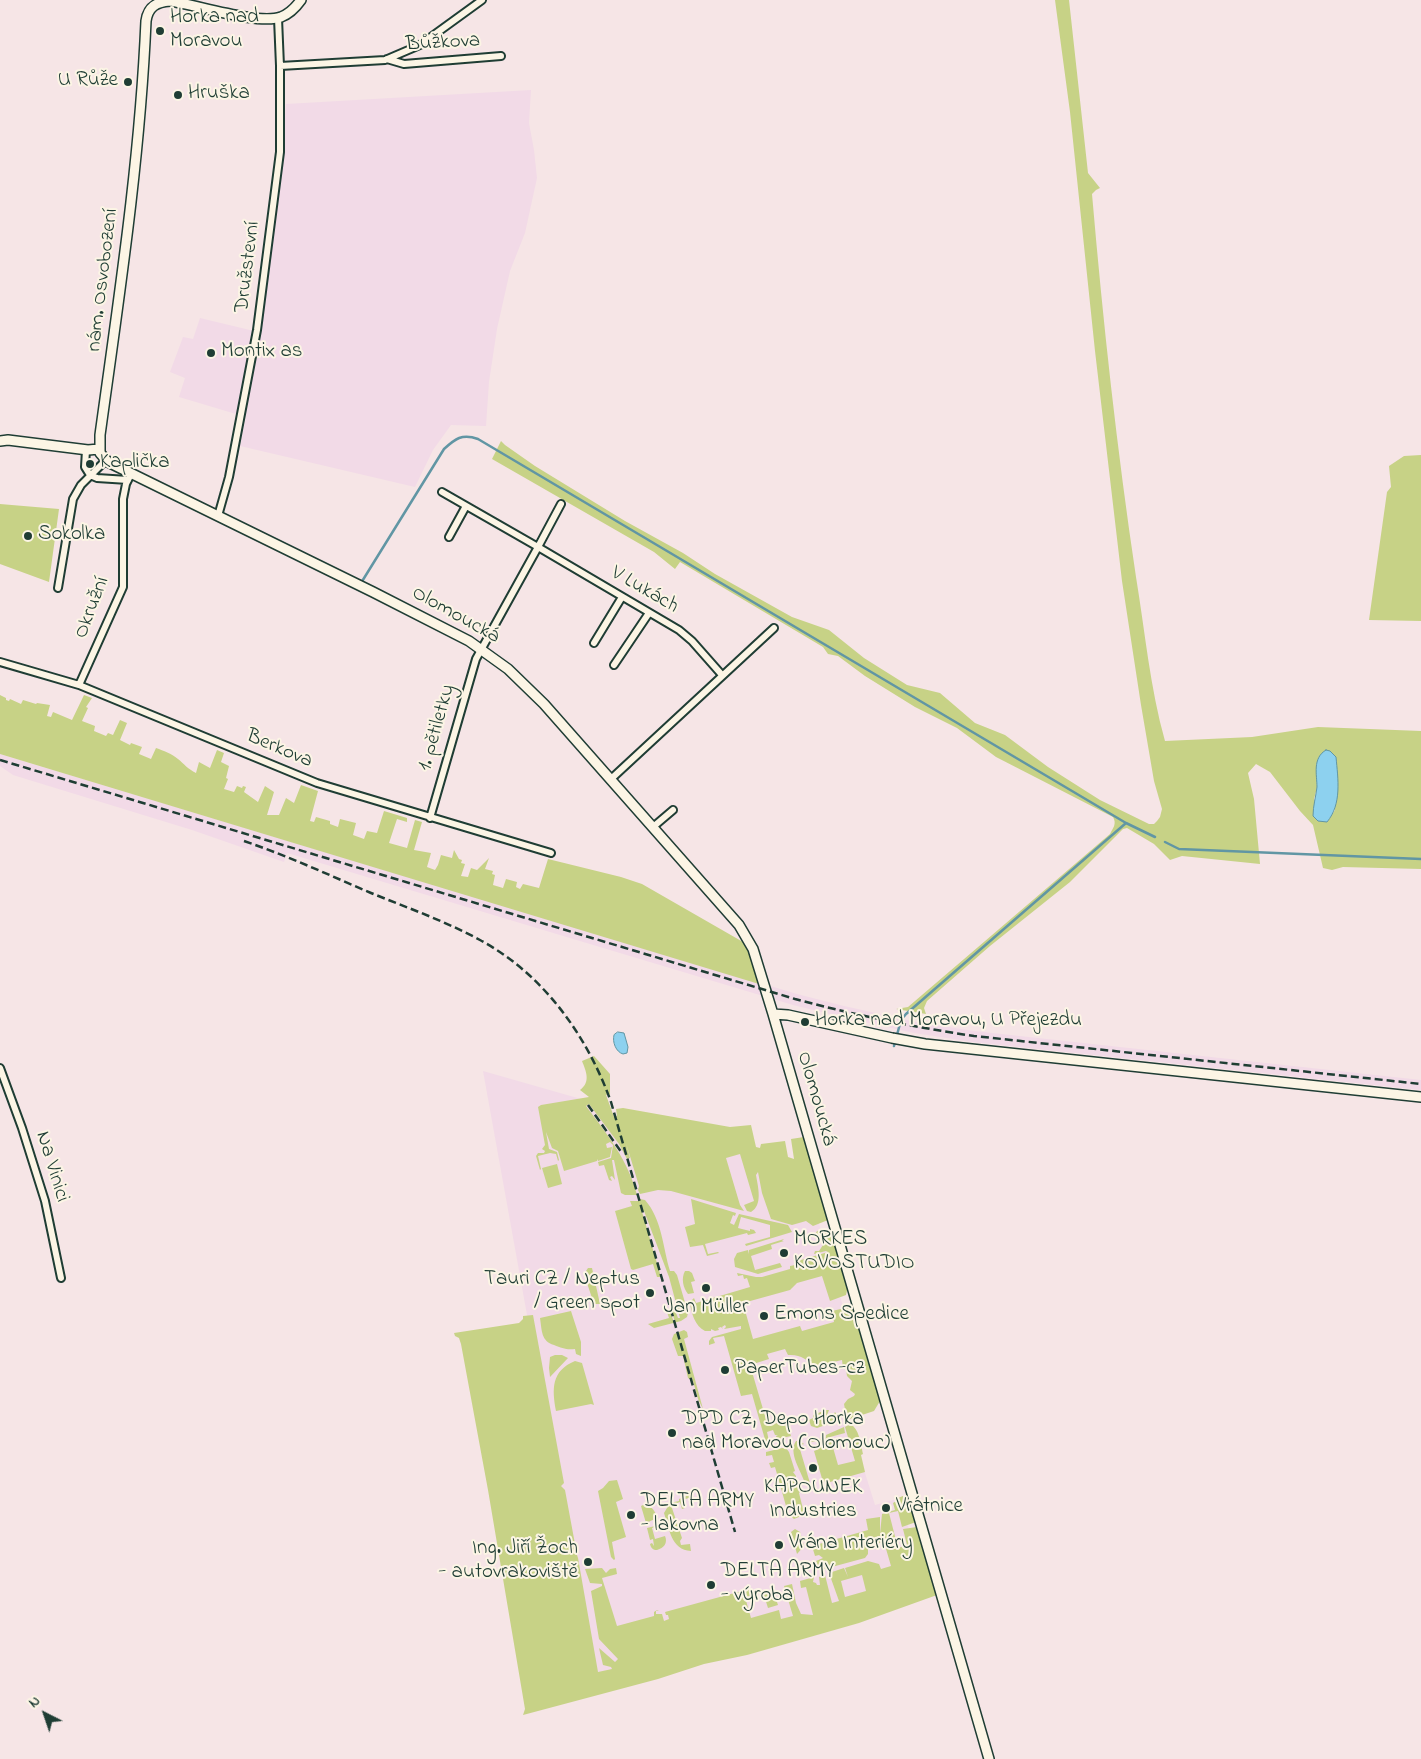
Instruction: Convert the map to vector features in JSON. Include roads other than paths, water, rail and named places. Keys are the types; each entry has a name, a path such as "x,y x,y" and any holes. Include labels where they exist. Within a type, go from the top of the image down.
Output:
{"street":[{"path":"152,3 170,1 254,18 278,18 288,14 302,0"},
{"name":"Bůžkova","path":"280,66 387,59 420,45 482,0"},
{"name":"nám. Osvobození","path":"100,449 100,435 129,225 140,114 146,21 152,3"},
{"name":"Družstevní","path":"218,516 229,477 262,300 280,152 278,18"},
{"name":"Bůžkova","path":"387,59 404,64 501,56"},
{"path":"0,441 8,440 86,450 100,449 101,456 105,461"},
{"path":"86,450 85,468 90,475 97,478 129,477"},
{"name":"Olomoucká","path":"105,461 129,477 218,516 374,592 469,641 505,666 532,691 611,779 733,917 745,934 753,949 773,1014 989,1759"},
{"name":"Okružní","path":"58,588 73,499 81,485 105,461"},
{"name":"Okružní","path":"79,685 122,590 123,505 129,477"},
{"name":"V Lukách","path":"442,492 684,634 722,675"},
{"path":"481,649 562,504"},
{"path":"449,537 466,506"},
{"path":"594,643 622,597"},
{"path":"614,666 649,613"},
{"path":"611,779 774,628"},
{"name":"1. pětiletky","path":"430,818 474,664 481,649"},
{"name":"Berkova","path":"0,662 79,685 316,783 551,853"},
{"path":"653,827 672,810"},
{"path":"773,1014 788,1014 895,1039 1421,1097"},
{"name":"Na Vinici","path":"0,1068 22,1128 45,1201 61,1278"}],"water":[{"path":"1326,750 1336,757 1338,782 1335,807 1327,822 1318,821 1313,816 1317,787 1317,762"},
{"path":"618,1032 624,1033 628,1047 627,1053 621,1053 615,1046 614,1035"}],"waterway":[{"path":"361,583 444,449 459,438 472,437 1126,823 1155,837"},
{"path":"894,1046 901,1020 906,1014 1126,823"},
{"path":"1165,842 1179,849 1421,859"}],"railway":[{"path":"0,760 795,999 862,1015 906,1025 974,1036 1421,1084"},
{"path":"244,841 426,915 480,940 524,970 543,989 576,1030 601,1077 611,1102 735,1532"},
{"path":"588,1105 622,1153"}],"place":[{"name":"Horka nad Moravou","path":"160,31"},
{"name":"U Růže","path":"128,82"},
{"name":"Hruška","path":"178,95"},
{"name":"Montix as","path":"211,353"},
{"name":"Kaplička","path":"90,464"},
{"name":"Sokolka","path":"28,536"},
{"name":"Horka nad Moravou, U Přejezdu","path":"805,1022"},
{"name":"MORKES KOVOSTUDIO","path":"784,1253"},
{"name":"Jan Müller","path":"706,1288"},
{"name":"Tauri CZ / Neptus / Green spot","path":"650,1293"},
{"name":"Emons Spedice","path":"764,1316"},
{"name":"PaperTubes-cz","path":"725,1370"},
{"name":"DPD CZ, Depo Horka nad Moravou (Olomouc)","path":"672,1433"},
{"name":"KAPOUNEK Industries","path":"813,1468"},
{"name":"Vrátnice","path":"886,1508"},
{"name":"DELTA ARMY - lakovna","path":"631,1515"},
{"name":"Vrána Interiéry","path":"779,1545"},
{"name":"Ing. Jiří Žoch - autovrakoviště","path":"588,1562"},
{"name":"DELTA ARMY - výroba","path":"711,1585"}]}
